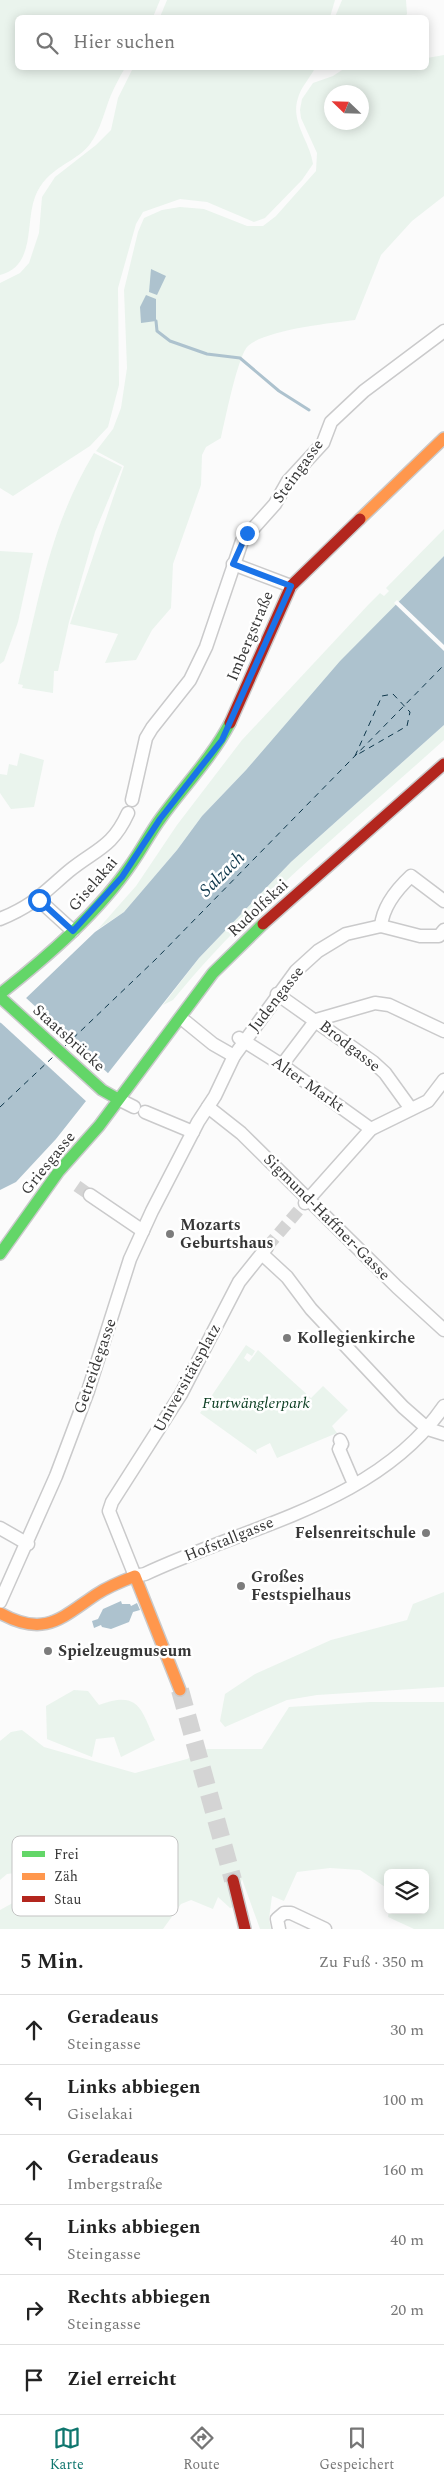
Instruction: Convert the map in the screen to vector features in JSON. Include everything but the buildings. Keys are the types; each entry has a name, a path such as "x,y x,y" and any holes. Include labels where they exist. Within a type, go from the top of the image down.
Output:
{"main road":[{"name":"Imbergstraße","path":"174,802 222,740 291,586 444,438"},
{"name":"Rudolfskai","path":"118,1099 213,974 256,930 444,764"},
{"name":"Giselakai","path":"0,996 38,965 73,931 122,877 174,802"},
{"name":"Staatsbrücke","path":"0,996 102,1090 118,1099"},
{"name":"Griesgasse","path":"2,1251 59,1171 86,1142 118,1099"},
{"path":"0,1613 16,1622 32,1625 61,1620 98,1593 135,1576 180,1690"},
{"path":"233,1880 245,1929"}],"street":[{"name":"Steingasse","path":"0,919 29,907 39,900 70,870 97,853 122,827 130,806 146,738 190,680 206,646 242,541 275,504 288,481 322,443 331,422 364,390 444,331"},
{"path":"233,564 291,586"},
{"path":"380,926 382,915 399,887 411,876 443,899"},
{"path":"39,900 73,931"},
{"name":"Judengasse","path":"241,1040 296,971 318,951 346,934 380,926 420,936 442,935"},
{"name":"Brodgasse","path":"277,994 316,1020 385,1073 411,1109"},
{"path":"282,1065 316,1020 375,1003 389,1005 444,1031"},
{"path":"186,1022 213,1044 234,1056 241,1040"},
{"name":"Alter Markt","path":"241,1040 282,1065 371,1129"},
{"name":"Getreidegasse","path":"0,1602 28,1544 88,1391 128,1266 143,1231 234,1056"},
{"path":"306,1201 371,1129 428,1101 444,1080"},
{"path":"118,1099 193,1132"},
{"name":"Sigmund-Haffner-Gasse","path":"208,1107 241,1133 306,1201 444,1330"},
{"path":"90,1195 143,1231"},
{"name":"Universitätsplatz","path":"135,1576 109,1510 112,1502 181,1394 239,1282 265,1250 311,1309 403,1408 428,1429"},
{"name":"Hofstallgasse","path":"135,1576 145,1574 324,1501 384,1468 428,1429 441,1410"},
{"path":"428,1429 444,1434"},
{"path":"340,1440 342,1444 339,1449 354,1484"},
{"path":"0,1528 28,1544"},
{"path":"278,1924 281,1914 291,1913 325,1929"}],"green space":[{"path":"0,0 160,0 154,15 15,15 15,70 124,70 90,144 84,151 47,178 40,187 32,207 24,253 19,263 11,270 0,275"},
{"path":"167,0 335,0 331,15 161,15"},
{"path":"342,0 406,0 406,15 336,15"},
{"path":"444,55 444,196 412,221 381,255 355,320 315,325 283,332 256,340 248,346 236,375 221,438 206,447 202,455 201,485 173,564 171,608 152,630 136,660 105,663 118,634 70,624 124,466 96,451 113,429 121,408 127,368 124,290 138,232 144,218 162,210 180,207 204,209 247,226 263,226 276,216 316,171 317,153 301,118 300,110 302,99 313,83 333,76 342,70 429,70 429,58"},
{"path":"132,70 314,70 301,90 296,107 298,123 313,164 302,180 265,218 254,222 207,202 180,199 143,212 136,224 118,288 119,385 108,427 90,446 13,496 0,488 0,283 20,273 29,263 39,233 42,197 55,177 96,145 111,130 118,98"},
{"path":"94,453 122,467 95,532 69,622 58,671 54,671 53,693 22,688 23,685 18,684 47,565 66,509"},
{"path":"444,529 444,556 340,661 246,770 202,816 177,850 124,912 98,929 136,886 177,825 242,740 369,604 380,593 384,596 389,591 386,588"},
{"path":"0,551 33,553 18,622 4,661 0,664"},
{"path":"444,725 444,740 269,897 204,964 173,1000 163,1005 199,958 291,862"},
{"path":"20,753 44,760 34,807 11,809 0,793 0,774 7,775 9,764 17,766"},
{"name":"Furtwänglerpark","path":"246,1345 255,1351 252,1356 247,1353 244,1358 249,1362 258,1350 311,1398 323,1386 348,1410 332,1426 337,1433 277,1458 270,1443 256,1450 257,1454 200,1413"},
{"path":"444,1592 444,1687 317,1695 287,1700 225,1727 220,1721 225,1694 255,1674 331,1640 407,1620 413,1604"},
{"path":"74,1690 88,1691 99,1705 112,1701 131,1701 142,1711 155,1740 121,1757 114,1737 96,1739 92,1757 47,1739 46,1706"},
{"path":"370,1702 444,1702 444,1929 414,1929 388,1917 388,1914 429,1914 429,1869 384,1869 384,1886 360,1870 330,1868 297,1872 284,1901 272,1896 269,1919 271,1929 260,1929 242,1879 234,1907 230,1908 218,1897 213,1909 191,1900 181,1904 178,1908 178,1836 12,1836 12,1873 7,1874 0,1880 0,1741 11,1732 22,1730 44,1747 135,1773 187,1759 207,1749 262,1749 289,1707"},
{"path":"12,1903 12,1916 172,1916 163,1929 0,1929 0,1910"}],"water":[{"path":"151,269 166,276 157,295 149,292"},
{"path":"146,295 156,299 156,321 141,323 140,307"},
{"name":"Salzach","path":"444,556 444,725 291,862 199,958 56,1139 16,1182 0,1190 0,1023 95,932 124,912 177,850 202,816 246,770 340,661"},
{"path":"121,1601 122,1604 130,1604 131,1606 137,1603 140,1610 133,1612 129,1622 111,1629 101,1625 94,1628 92,1621 98,1619 103,1609"}],"pier":[{"path":"397,600 444,645 444,651 394,603"},
{"path":"25,997 110,1075 88,1103 0,1022"}],"waterway":[{"path":"156,321 157,331 170,341 207,354 240,358 279,391 309,410"}],"ferry route":[{"path":"65,1046 156,959 444,665"},
{"path":"393,694 410,712 407,726 355,756 382,696 393,694"},
{"path":"0,1107 53,1057"}],"tunnel":[{"path":"77,1186 90,1195"},
{"path":"267,1247 305,1203"},
{"path":"180,1690 233,1880"}],"traffic: fast":[{"path":"0,994 36,965 88,917 104,899 132,863 161,818 214,749 230,723"},
{"path":"0,1254 59,1171 99,1126 213,973 263,924"},
{"path":"0,997 102,1090 118,1099"}],"traffic: slow":[{"path":"360,519 444,438"},
{"path":"0,1613 29,1624 52,1622 73,1611 106,1589 135,1576 180,1690"}],"traffic: jam":[{"path":"230,723 291,586 360,519"},
{"path":"263,924 444,764"},
{"path":"233,1880 245,1929"}],"place":[{"name":"Mozarts Geburtshaus","path":"170,1234"},
{"name":"Kollegienkirche","path":"287,1338"},
{"name":"Felsenreitschule","path":"426,1533"},
{"name":"Großes Festspielhaus","path":"241,1586"},
{"name":"Spielzeugmuseum","path":"48,1651"}],"route":[{"path":"39,900 73,931 122,877 160,819 222,740 291,586 233,564 247,533"}]}
